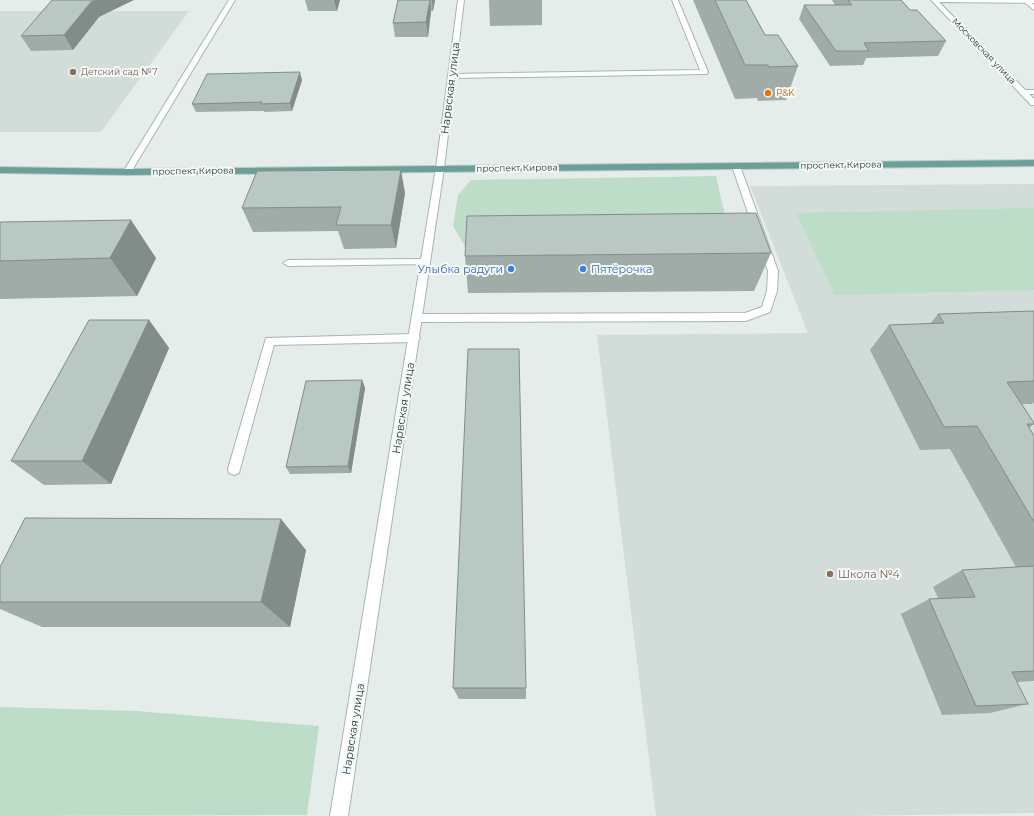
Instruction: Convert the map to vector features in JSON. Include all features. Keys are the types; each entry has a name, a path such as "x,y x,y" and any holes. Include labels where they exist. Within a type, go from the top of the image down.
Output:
{"main road":[{"name":"проспект Кирова","path":"0,170 127,172 1034,163"}],"street":[{"path":"127,172 232,0"},
{"name":"Нарвская улица","path":"339,816 440,168 453,76 461,0"},
{"path":"453,76 704,72 675,0"},
{"path":"934,0 1034,1"},
{"name":"Московская улица","path":"934,0 1034,103"},
{"path":"1026,1 1034,8"},
{"path":"1024,92 1034,92"},
{"path":"417,318 746,317 766,309 772,292 773,271 736,166"},
{"path":"288,263 425,262"},
{"path":"234,469 270,341 414,338"}],"shaded area":[{"name":"Детский сад №7","path":"0,11 189,11 101,132 0,132"},
{"name":"Школа №4","path":"1034,184 1034,813 853,816 656,816 597,335 808,333 750,186"}],"green space":[{"path":"716,176 727,224 466,248 453,226 458,195 471,180"},
{"path":"1034,208 1034,290 835,295 796,213"},
{"path":"0,707 136,711 319,726 307,815 0,816"}],"building":[{"path":"52,0 96,0 91,2 64,35 21,36"},
{"path":"398,0 430,0 426,22 393,23"},
{"path":"715,0 746,0 765,35 778,35 798,66 769,67 768,65 745,65"},
{"path":"848,0 901,0 910,10 917,10 946,41 864,43 869,51 836,51 804,5 852,5"},
{"path":"300,72 290,103 261,104 262,102 192,104 207,74"},
{"path":"401,170 391,225 336,225 341,207 242,208 257,171"},
{"path":"756,213 771,253 465,256 467,216"},
{"path":"131,220 110,258 0,261 0,222"},
{"path":"1034,311 1034,381 1007,382 1034,423 1027,424 1034,436 1034,522 977,426 944,427 889,325 944,323 938,314"},
{"path":"89,320 149,320 82,461 11,461"},
{"path":"468,349 519,349 526,688 453,688"},
{"path":"362,380 348,466 286,467 306,381"},
{"path":"25,518 281,519 261,602 0,602 0,567"},
{"path":"1034,566 1034,671 1012,672 1028,704 976,706 929,599 975,597 962,570"}],"place":[{"name":"Детский сад №7","path":"73,72"},
{"name":"P&K","path":"768,93"},
{"name":"Улыбка радуги","path":"511,269"},
{"name":"Пятёрочка","path":"583,269"},
{"name":"Школа №4","path":"830,574"}]}
